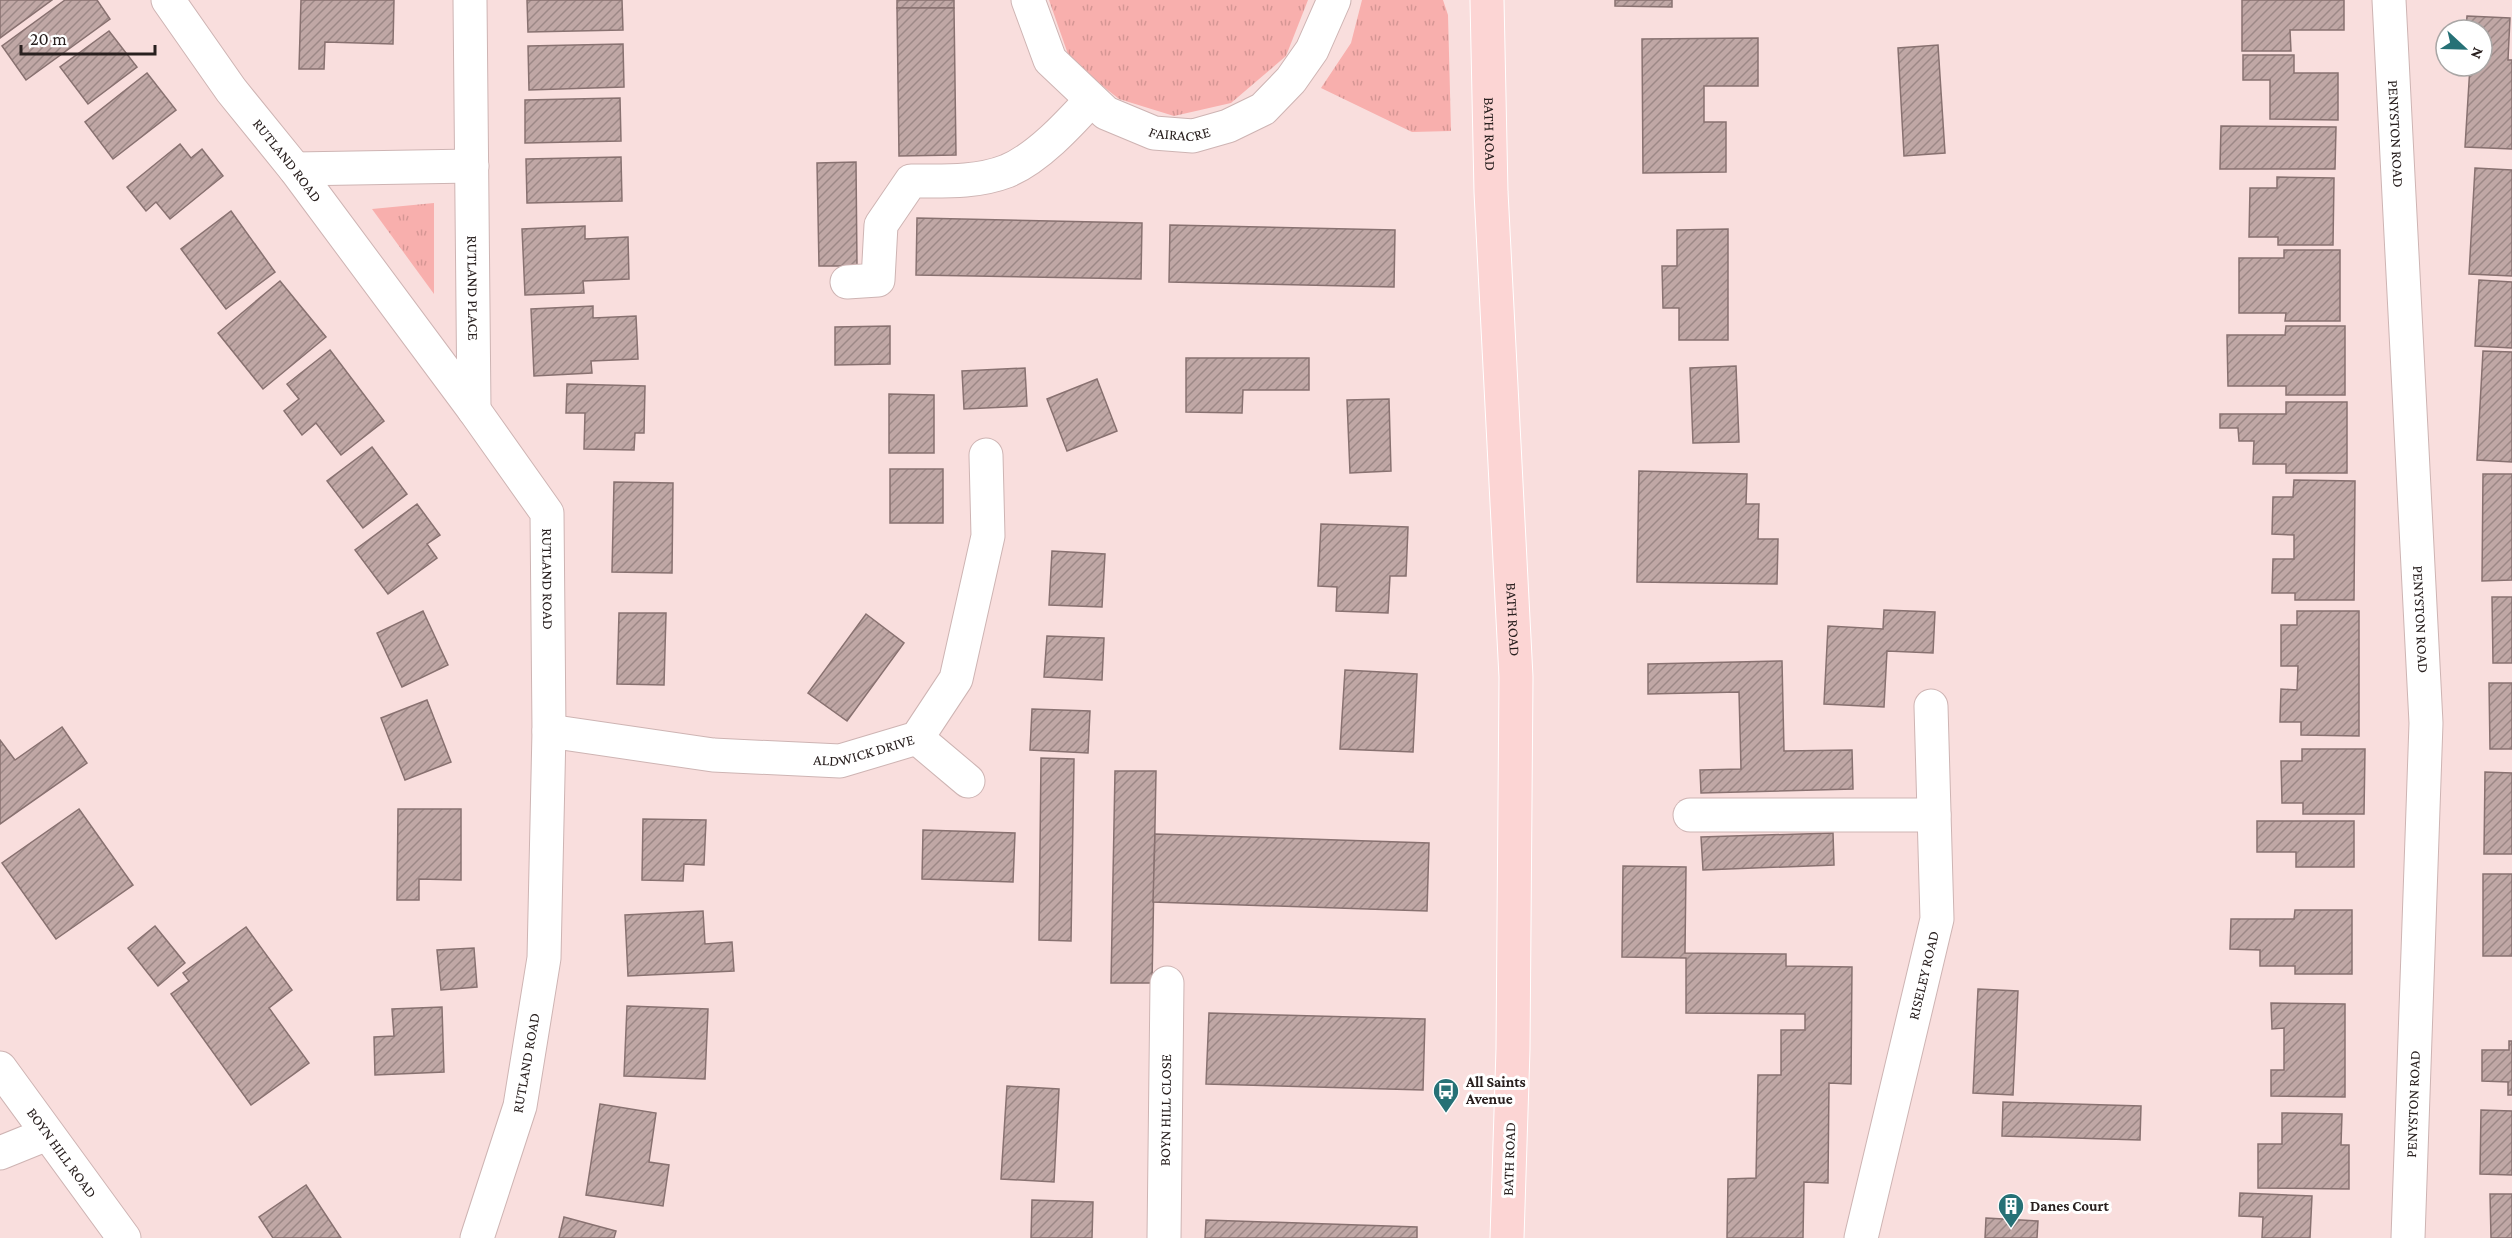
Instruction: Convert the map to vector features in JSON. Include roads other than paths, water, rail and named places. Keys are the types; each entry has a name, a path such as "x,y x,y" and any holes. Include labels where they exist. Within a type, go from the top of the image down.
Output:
{"main road":[{"name":"BATH ROAD","path":"1487,0 1491,192 1516,677 1514,1049 1507,1238"}],"street":[{"name":"RUTLAND ROAD","path":"168,0 231,90 295,169 474,410 547,513 549,731 544,958 520,1106 477,1238"},
{"name":"RUTLAND PLACE","path":"470,0 474,410"},
{"name":"FAIRACRE","path":"1028,0 1050,60 1106,113 1154,133 1193,136 1228,126 1263,109 1291,80 1312,50 1334,0"},
{"name":"PENYSTON ROAD","path":"2389,0 2426,723 2408,1238"},
{"path":"847,282 878,280 881,225 911,181 962,181 1007,171 1057,137 1091,100"},
{"path":"295,169 472,166"},
{"name":"ALDWICK DRIVE","path":"549,731 713,755 840,761 917,738 956,679 988,536 986,455"},
{"name":"RISELEY ROAD","path":"1861,1238 1937,919 1931,706"},
{"path":"917,738 968,782"},
{"path":"1690,815 1934,815"},
{"name":"BOYN HILL CLOSE","path":"1164,1238 1167,982"},
{"name":"BOYN HILL ROAD","path":"0,1068 124,1238"},
{"path":"0,1153 47,1134"}],"place":[{"name":"All Saints Avenue","path":"1446,1114"},
{"name":"Danes Court","path":"2011,1229"}]}
